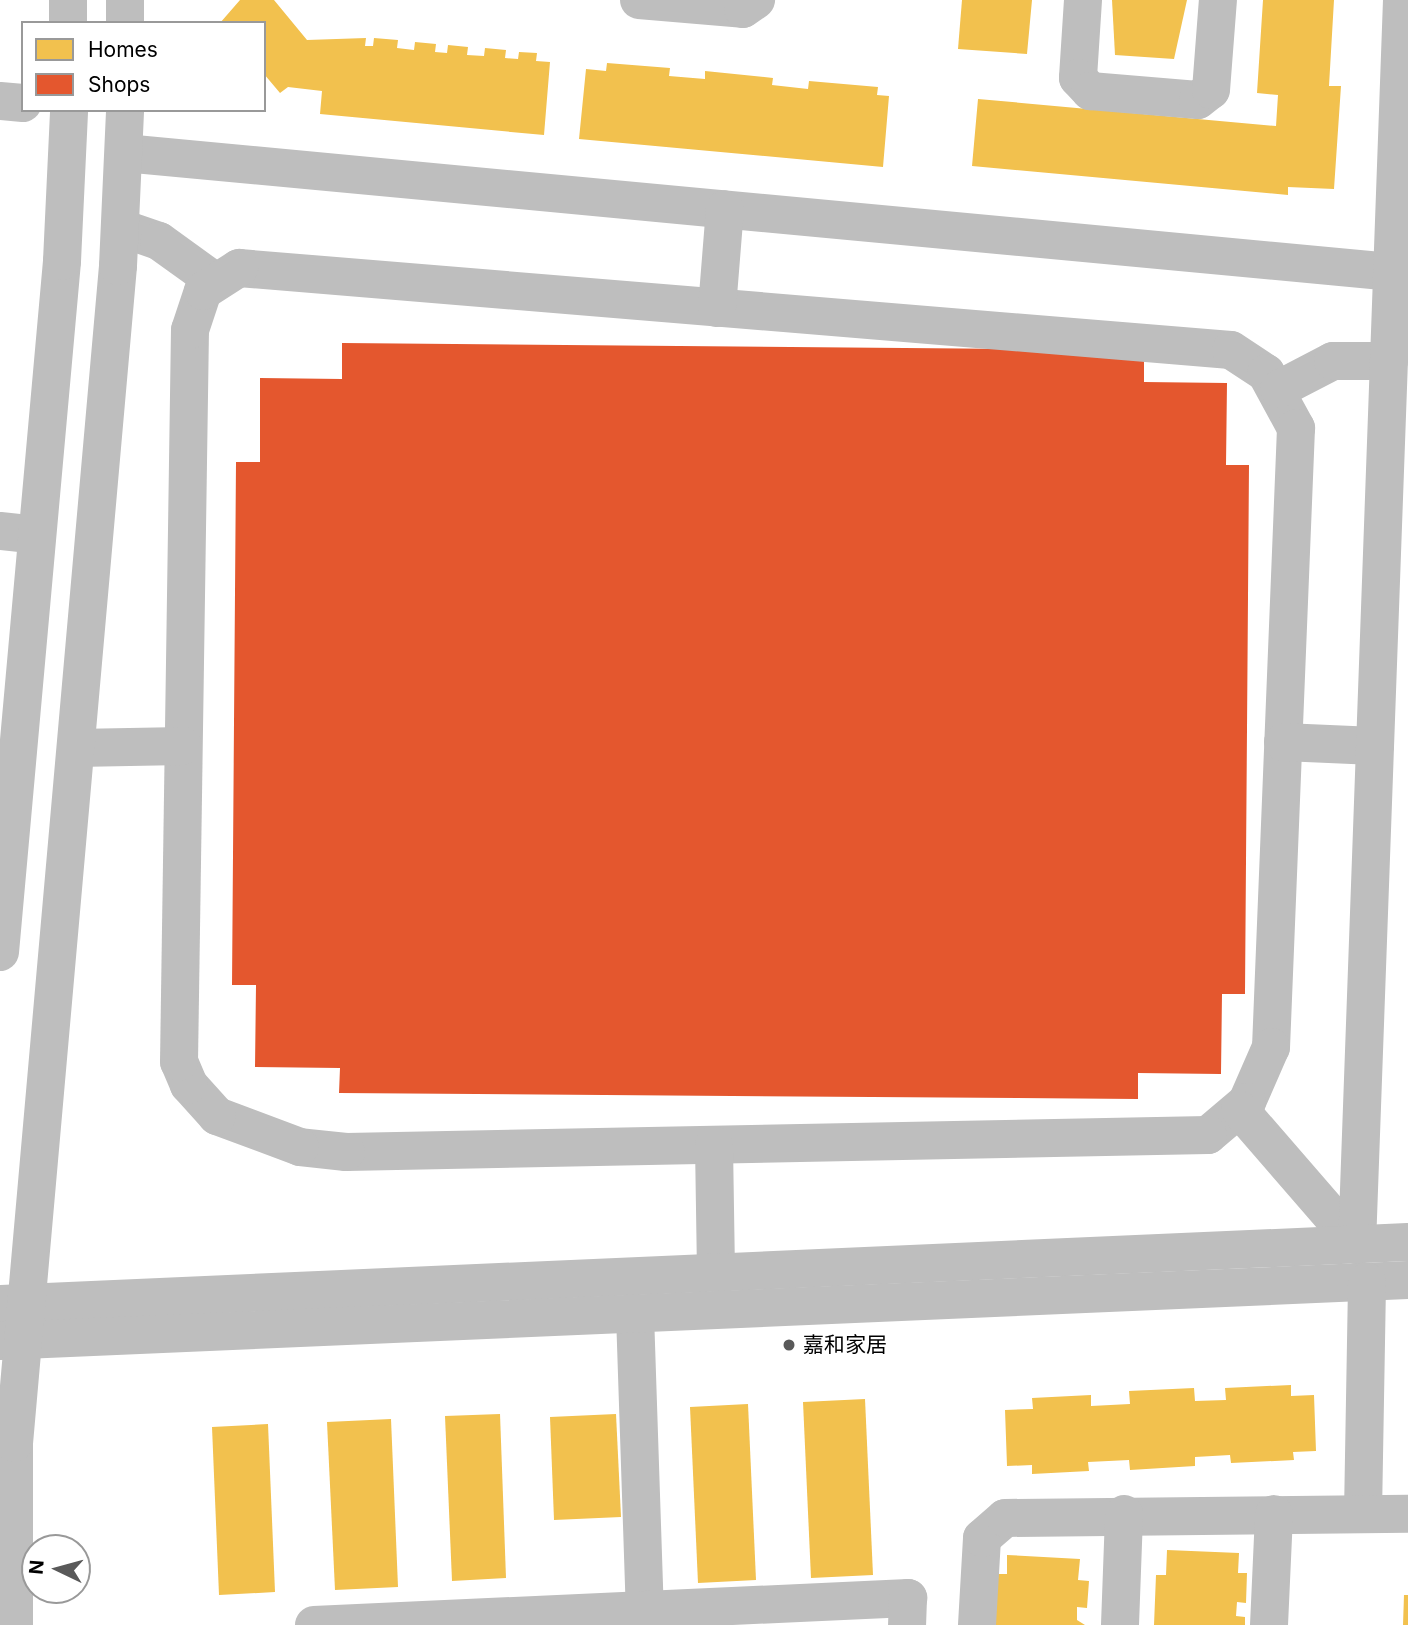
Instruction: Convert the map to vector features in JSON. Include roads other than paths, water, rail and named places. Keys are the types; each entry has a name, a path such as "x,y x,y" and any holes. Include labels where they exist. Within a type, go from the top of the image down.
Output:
{"street":[{"path":"68,0 68,21"},
{"path":"125,0 125,21"},
{"path":"639,0 743,9 756,0"},
{"path":"1083,0 1078,78 1090,91 1198,100 1211,90 1218,0"},
{"path":"1357,1245 1389,361 1399,324 1393,272 1402,0"},
{"path":"0,101 21,103"},
{"path":"0,952 37,535 69,112"},
{"path":"13,1625 13,1303 76,748 121,228 125,112"},
{"path":"124,153 1393,272"},
{"path":"717,308 725,209"},
{"path":"121,228 159,241 213,280"},
{"path":"239,268 717,308 1231,351 1279,389 1296,428 1271,1047 1258,1085 1240,1110 1208,1135 346,1152 300,1147 217,1116 189,1084 179,1062 190,330 196,303 213,280 239,268"},
{"path":"1279,389 1332,361 1389,361"},
{"path":"0,531 37,535"},
{"path":"1283,742 1376,746"},
{"path":"76,748 183,746"},
{"path":"1240,1110 1357,1245"},
{"path":"714,1145 716,1273"},
{"path":"13,1303 1408,1242"},
{"path":"11,1341 1408,1280"},
{"path":"1363,1514 1367,1282"},
{"path":"635,1314 645,1610"},
{"path":"977,1625 982,1538 996,1521 1124,1514 1408,1514"},
{"path":"1121,1625 1124,1514"},
{"path":"1269,1625 1274,1514"},
{"path":"314,1625 493,1621 645,1610 908,1598 906,1625"}],"place":[{"name":"嘉和家居","path":"789,1345"}]}
